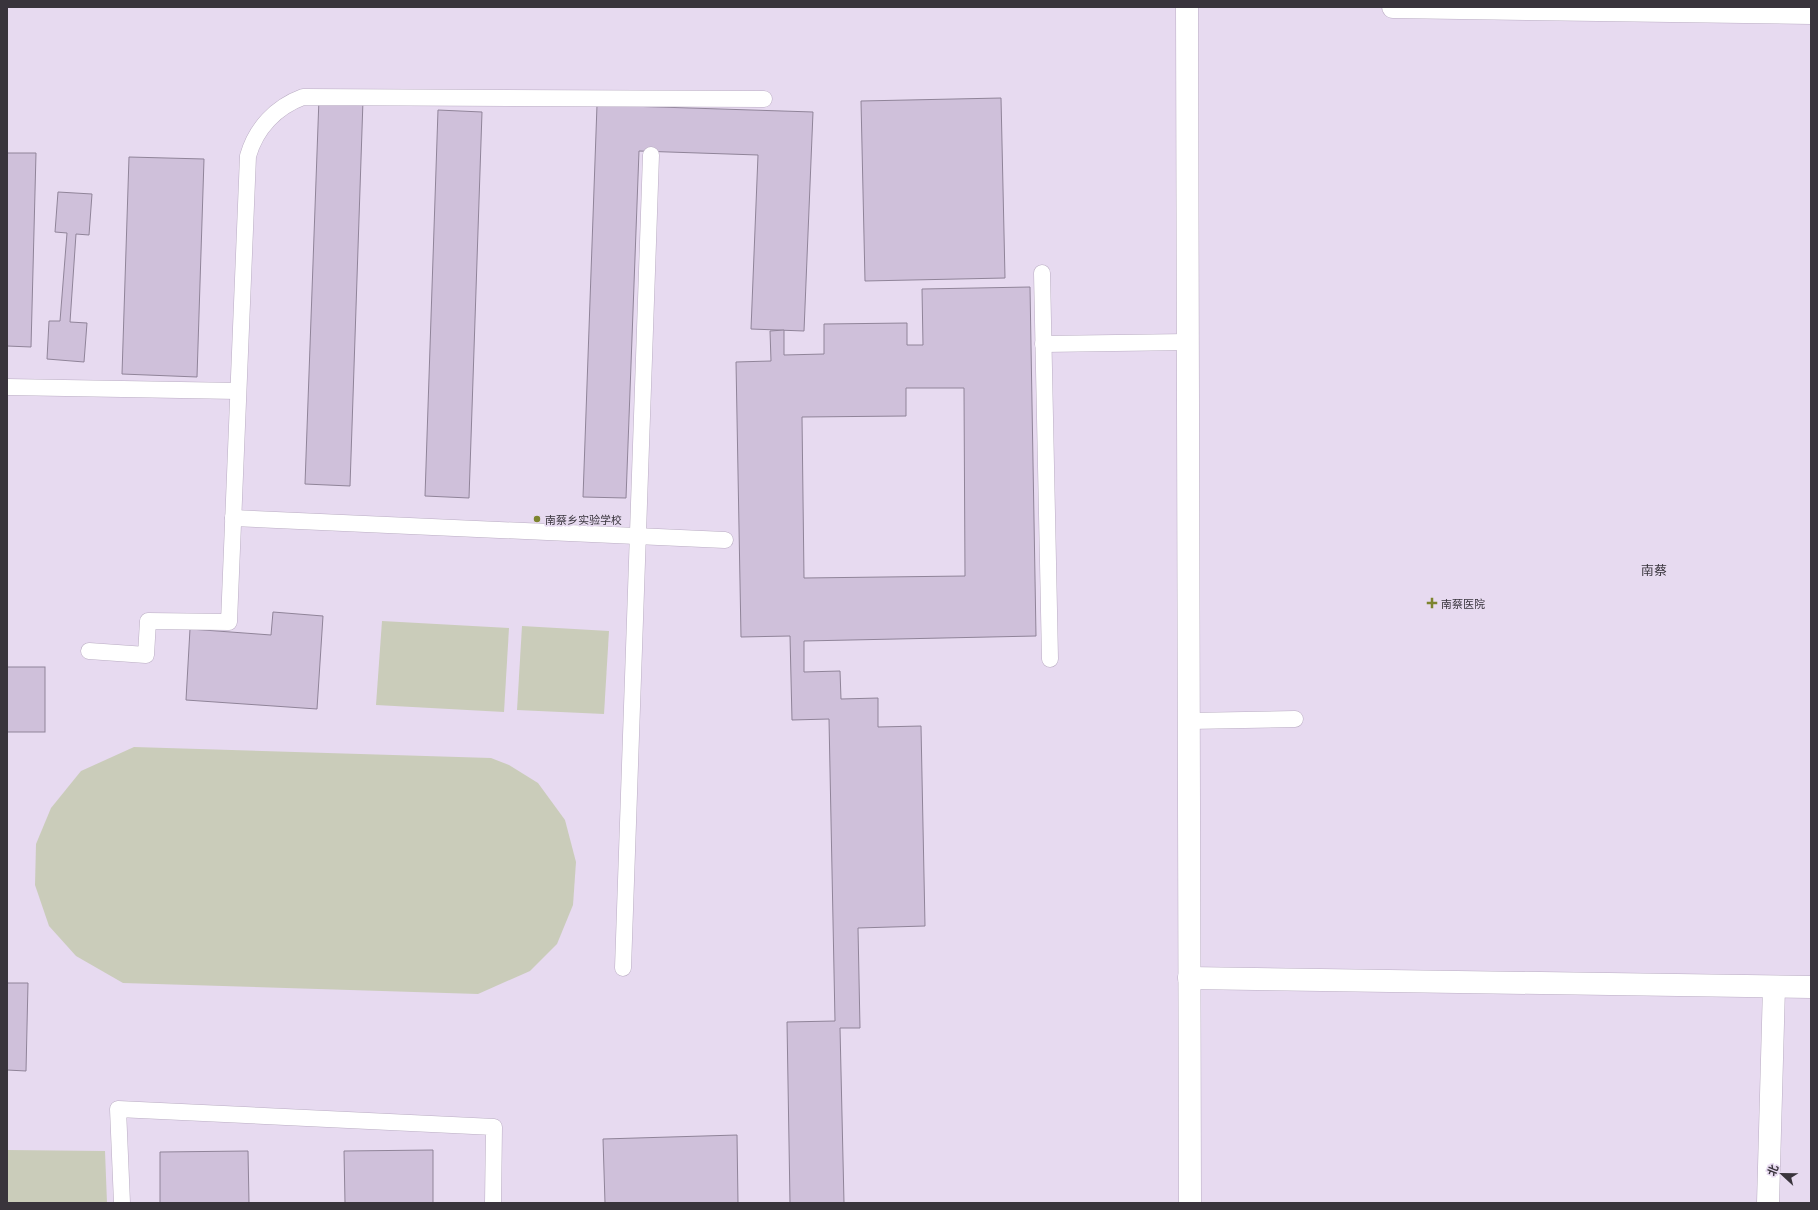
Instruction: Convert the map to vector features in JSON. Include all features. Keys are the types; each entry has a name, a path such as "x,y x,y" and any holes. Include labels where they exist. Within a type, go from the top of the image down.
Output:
{"street":[{"path":"1187,7 1190,1203"},
{"path":"1393,7 1811,14"},
{"path":"1189,978 1811,987"},
{"path":"1768,1203 1774,987"}],"lane":[{"path":"89,651 146,655 148,621 229,622 248,156 251,144 261,128 287,103 303,97 653,102 764,99"},
{"path":"623,968 651,155"},
{"path":"1042,274 1050,659"},
{"path":"1043,344 1188,342"},
{"path":"7,387 238,391"},
{"path":"233,518 724,540"},
{"path":"1189,721 1295,719"},
{"path":"122,1203 118,1109 494,1127 493,1203"}],"green space":[{"path":"382,621 509,628 504,712 376,705"},
{"path":"522,626 609,631 604,714 517,710"},
{"path":"134,747 491,758 509,765 538,783 565,820 576,862 573,905 557,944 530,971 478,994 123,983 76,956 49,926 35,885 36,844 51,808 81,771"},
{"path":"7,1150 105,1151 107,1203 7,1203"}],"building":[{"path":"319,98 363,100 350,486 305,484"},
{"path":"1001,98 1005,278 865,281 861,101"},
{"path":"597,105 813,112 804,331 751,329 758,155 639,151 626,498 583,497"},
{"path":"438,110 482,112 469,498 425,496"},
{"path":"7,153 36,153 31,347 7,346"},
{"path":"129,157 204,159 197,377 122,374"},
{"path":"58,192 92,194 89,235 76,234 70,322 87,323 84,362 47,359 49,321 60,321 67,233 55,232"},
{"path":"1030,287 1036,636 804,641 804,672 840,671 841,699 878,698 878,727 921,726 925,926 858,928 860,1028 840,1028 844,1203 790,1203 787,1022 835,1021 829,719 792,720 790,636 741,637 736,362 771,361 770,331 784,330 784,355 824,354 824,324 907,323 907,345 923,345 922,289","holes":["906,388 964,388 965,576 804,578 802,417 906,416"]},
{"path":"273,612 323,616 317,709 186,700 190,629 271,635"},
{"path":"7,667 45,667 45,732 7,732"},
{"path":"7,983 28,983 26,1071 7,1070"},
{"path":"737,1135 738,1203 605,1203 603,1139"},
{"path":"433,1150 433,1203 345,1203 344,1151"},
{"path":"248,1151 249,1203 160,1203 160,1152"}],"place":[{"name":"南蔡乡实验学校","path":"537,519"},
{"name":"南蔡医院","path":"1432,603"}],"district":[{"name":"南蔡","path":"1654,570"}]}
